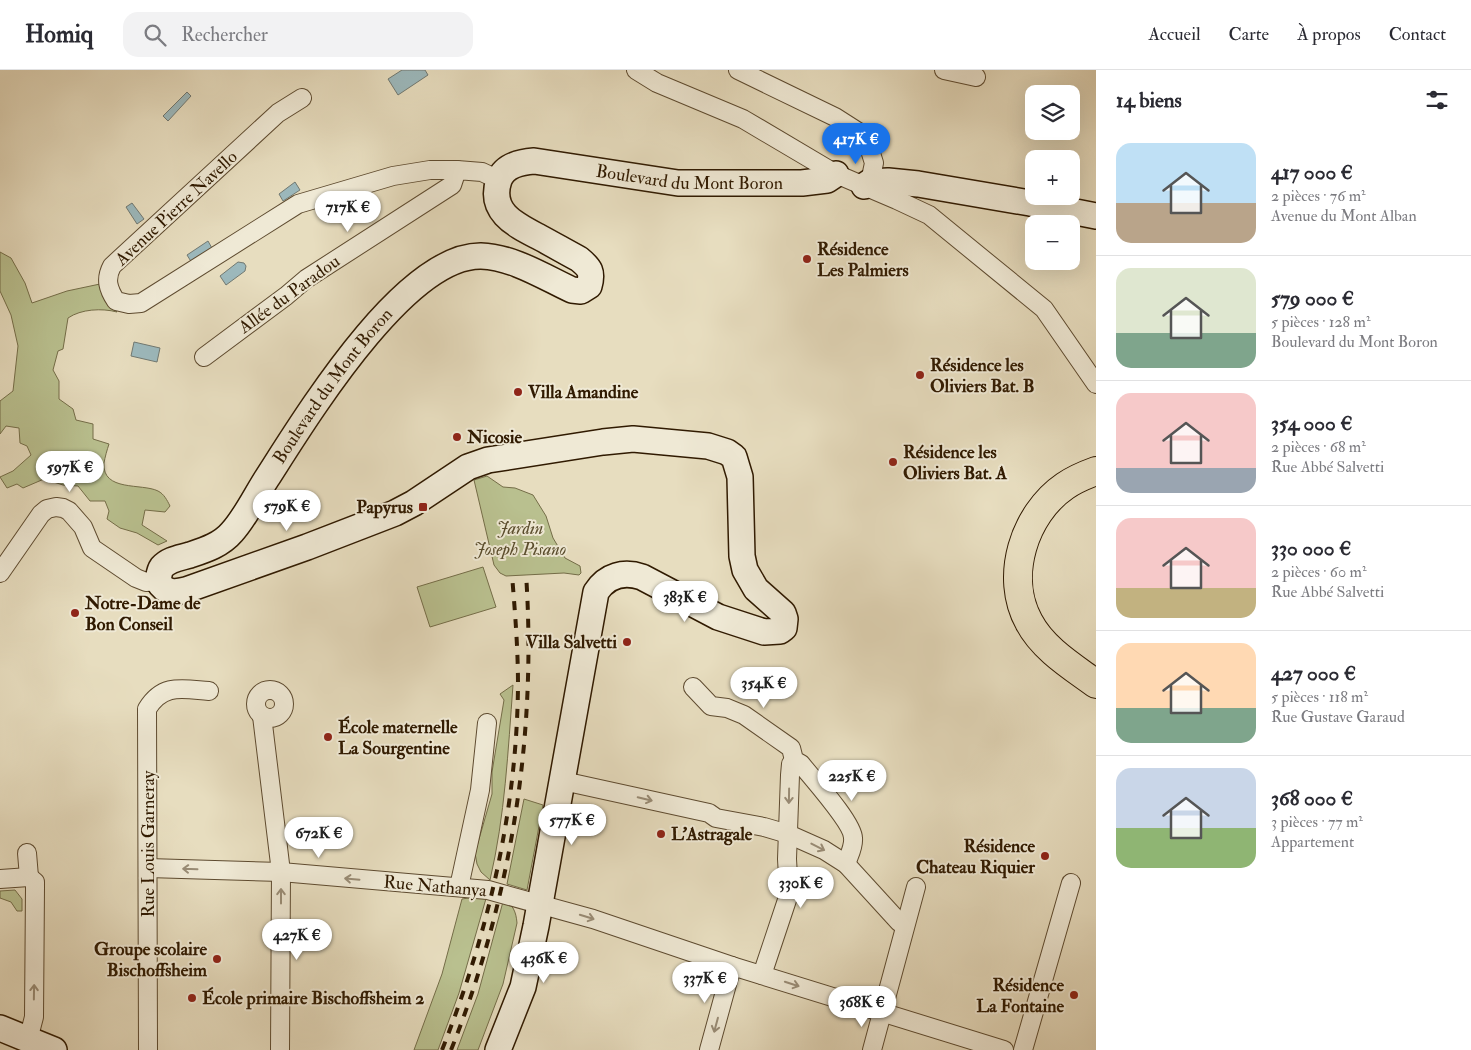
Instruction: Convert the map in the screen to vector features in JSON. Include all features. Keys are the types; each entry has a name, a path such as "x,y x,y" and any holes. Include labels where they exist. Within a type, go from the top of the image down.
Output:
{"main road":[{"path":"1096,471 1064,486 1042,507 1028,531 1018,564 1018,578 1020,596 1029,622 1043,641 1062,659 1096,684"}],"street":[{"path":"636,70 657,83 744,119 836,174 867,184 930,215 1044,309 1096,384"},
{"path":"738,70 835,117 860,133 870,147 874,163 867,184"},
{"path":"944,70 976,77"},
{"name":"Avenue Pierre Navello","path":"302,98 278,113 112,266 108,274 107,283 116,301 128,304 141,303 298,204 393,176 430,170 457,170"},
{"name":"Boulevard du Mont Boron","path":"158,581 159,573 163,566 172,560 215,546 233,531 302,425 358,345 393,307 425,278 454,262 480,256 508,261 572,290 581,291 589,286 592,277 588,267 579,259 514,223 498,205 499,180 504,172 512,166 522,162 534,161 678,183 802,183 827,180 836,174"},
{"path":"457,170 482,172 499,180"},
{"name":"Allée du Paradou","path":"204,357 306,279 452,185 457,170"},
{"path":"867,184 888,181 918,184 1096,216"},
{"path":"0,573 41,514 47,509 56,507 69,511 83,527 92,548 136,578 146,582 158,581 162,588 168,592 177,592 307,546 395,512 414,503 468,467 488,460 633,439 708,446 728,452 734,457 740,477 742,556 745,570 756,589 783,613 786,619 784,628 780,631 764,632 718,617 631,573 621,574 605,580 596,592 563,781 523,987 498,1050"},
{"path":"693,687 711,706 727,708 744,714 792,748 794,760 791,764 790,775 787,859 789,894 762,975"},
{"name":"Rue Louis Garneray","path":"148,1050 147,710 153,700 162,692 173,688 209,691"},
{"path":"262,716 281,872 280,1050"},
{"path":"459,887 480,790 487,723"},
{"path":"794,760 801,764 847,821 854,836 846,864"},
{"path":"563,781 709,813 716,818 764,827 788,834 824,850 846,864 899,922 906,926"},
{"path":"27,853 29,877"},
{"name":"Rue Nathanya","path":"148,868 281,872 488,890 593,919 732,966 1004,1050"},
{"path":"0,878 29,877 35,882 34,1017 28,1040"},
{"path":"1023,1050 1071,883"},
{"path":"872,1050 916,887"},
{"path":"709,1050 732,966"},
{"path":"0,1028 54,1050"}],"green space":[{"path":"0,252 11,258 25,283 32,303 67,291 100,284 105,299 117,312 92,310 68,318 63,349 58,351 53,370 59,381 59,399 73,409 76,420 93,424 93,439 109,444 104,463 105,472 109,478 124,485 158,491 165,497 170,506 165,512 145,510 142,525 167,541 158,545 137,533 120,528 107,519 109,511 105,501 90,501 78,486 63,485 44,479 23,488 17,484 7,488 0,477 13,471 31,455 27,446 20,443 19,428 6,426 0,434 0,401 13,391 18,346 11,315 0,291"},
{"name":"Jardin Joseph Pisano","path":"487,476 503,487 515,488 533,495 546,516 553,538 565,558 580,566 581,573 579,575 564,573 506,576 500,573 494,565 474,480"},
{"path":"483,567 496,607 430,627 417,587"},
{"path":"513,685 503,808 490,880 481,872 475,853 492,794 492,772 504,700 500,694"},
{"path":"524,799 543,805 527,890 507,884"},
{"path":"15,890 22,899 22,911 17,911 11,902 0,898 0,891"},
{"path":"487,895 459,993 438,1050 414,1050 442,974 462,899"},
{"path":"504,898 514,909 517,923 503,984 478,1050 457,1050 478,994"}],"water":[{"path":"402,70 425,70 428,75 398,95 388,79"},
{"path":"187,92 191,96 168,121 163,116"},
{"path":"295,182 300,190 283,201 279,194"},
{"path":"132,203 144,219 137,224 126,207"},
{"path":"208,241 213,250 192,263 187,255"},
{"path":"238,262 244,263 246,266 245,271 226,285 220,276"},
{"path":"134,342 160,348 157,362 131,356"}],"railway":[{"path":"451,1050 472,993 490,935 504,876 515,816 523,756 527,695 526,574"},
{"path":"442,1050 473,962 497,871 506,825 516,732 518,685 512,575"}],"place":[{"name":"Résidence Les Palmiers","path":"807,259"},
{"name":"Résidence les Oliviers Bat. B","path":"920,375"},
{"name":"Villa Amandine","path":"518,392"},
{"name":"Nicosie","path":"457,437"},
{"name":"Résidence les Oliviers Bat. A","path":"893,462"},
{"name":"Papyrus","path":"423,507"},
{"name":"Notre-Dame de Bon Conseil","path":"75,613"},
{"name":"Villa Salvetti","path":"627,642"},
{"name":"École maternelle La Sourgentine","path":"328,737"},
{"name":"L'Astragale","path":"661,834"},
{"name":"Résidence Chateau Riquier","path":"1045,856"},
{"name":"Groupe scolaire Bischoffsheim","path":"217,959"},
{"name":"Résidence La Fontaine","path":"1074,995"},
{"name":"École primaire Bischoffsheim 2","path":"192,998"}]}
